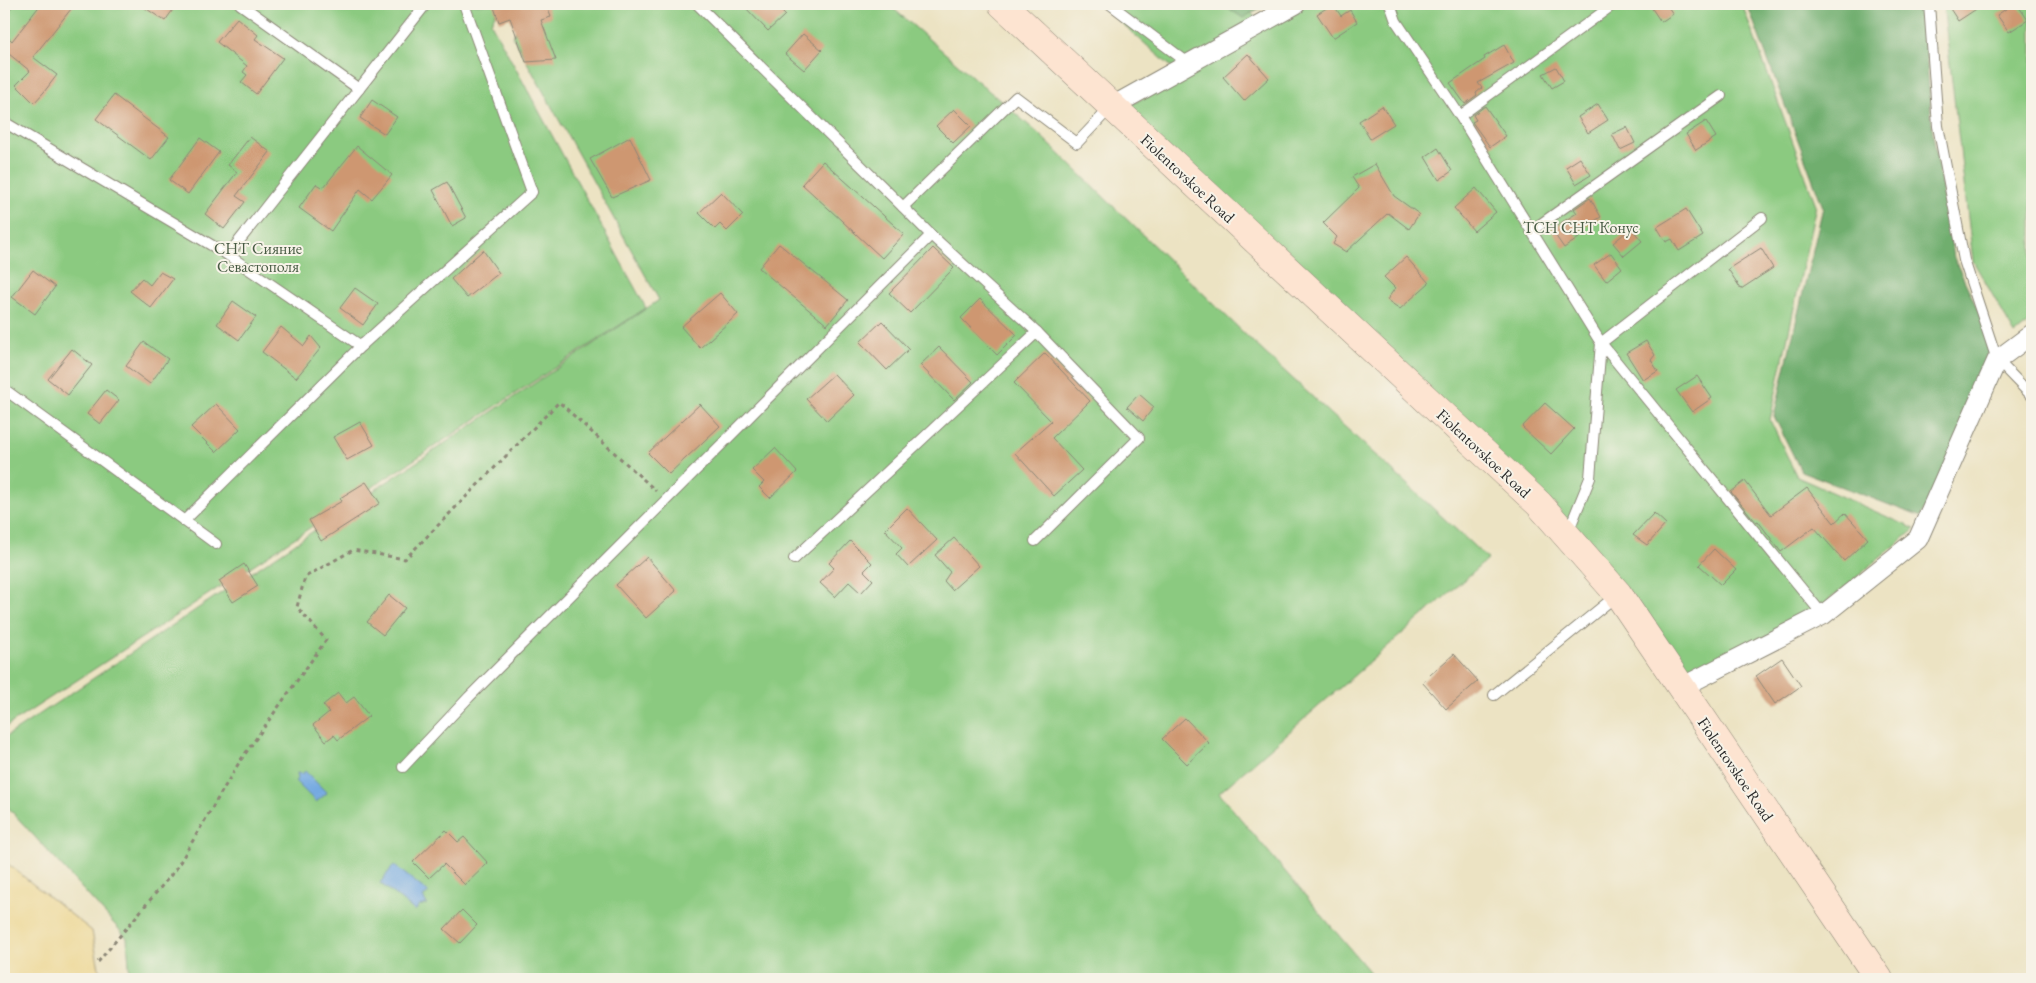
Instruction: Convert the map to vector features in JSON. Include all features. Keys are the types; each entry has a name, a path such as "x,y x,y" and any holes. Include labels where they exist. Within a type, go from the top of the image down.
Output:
{"main road":[{"name":"Fiolentovskoe Road","path":"1002,4 1539,504 1567,534 1618,594 1879,979"}],"street":[{"path":"1111,107 1296,4"},
{"path":"1682,687 1822,615 1918,539 1997,360 2032,334"}],"lane":[{"path":"4,8 7,4"},
{"path":"240,4 359,89"},
{"path":"228,256 426,4"},
{"path":"184,521 361,346 532,192 464,4"},
{"path":"697,4 931,235 1037,332 1139,438 1035,541"},
{"path":"1110,4 1188,63"},
{"path":"1390,4 1396,21 1460,116 1601,343 1822,615"},
{"path":"1460,116 1614,4"},
{"path":"1929,4 1938,126 1964,260 1997,360 2032,396"},
{"path":"1531,231 1721,96"},
{"path":"903,207 1016,97 1077,143 1111,107"},
{"path":"4,122 228,256 361,346"},
{"path":"1567,534 1590,478 1601,343 1762,218"},
{"path":"403,767 469,697 931,235"},
{"path":"794,560 1037,332"},
{"path":"4,389 216,544"},
{"path":"1494,695 1618,594"}],"path":[{"path":"98,962 176,869 240,761 326,640 297,607 305,577 353,550 405,560 559,402 666,500"}],"green space":[{"name":"СНТ Сияние Севастополя","path":"4,4 500,4 491,23 646,308 4,728"},
{"path":"525,4 888,4 1039,134 1253,342 1488,559 1219,793 1373,976 1370,979 130,979 127,938 4,803 4,738 659,300 513,37"},
{"name":"ТСН СНТ Конус","path":"1100,4 1245,4 1257,20 1290,4 1742,4 1816,205 1770,420 1797,477 1915,529 1811,615 1682,678 1626,589 1125,107 1176,81 1185,79"},
{"path":"1222,4 1267,4 1243,18"},
{"path":"1747,4 1922,4 1933,135 1954,258 1998,353 1921,517 1801,471 1774,416 1823,207"},
{"path":"1943,4 2032,4 2032,321 2015,334 1973,261"}],"sand":[{"path":"4,861 92,931 101,979 4,979"}],"water":[{"path":"305,771 327,793 316,802 295,781 298,779 297,773 302,774"},
{"path":"394,865 429,893 423,897 427,904 419,906 415,911 380,883"}],"building":[{"path":"41,4 75,4 33,57 57,75 34,103 16,85 30,71 4,50 4,45 9,38 12,41"},
{"path":"139,4 177,4 165,21"},
{"path":"493,4 546,4 551,17 541,20 556,60 526,62 510,18 499,22"},
{"path":"742,4 774,4 785,15 768,31"},
{"path":"1333,4 1341,16 1350,10 1357,22 1333,38 1317,14"},
{"path":"1649,4 1666,4 1673,14 1661,22"},
{"path":"1947,4 1984,4 1958,21"},
{"path":"2013,4 2017,4 2028,20 2009,32 1997,15"},
{"path":"237,18 258,35 255,39 283,58 256,94 241,82 247,75 243,72 247,66 217,42"},
{"path":"803,34 822,50 804,70 785,54"},
{"path":"1504,45 1514,63 1478,83 1482,88 1476,93 1477,95 1465,104 1450,83 1485,59 1484,57"},
{"path":"1248,54 1269,78 1244,101 1223,77"},
{"path":"1556,67 1564,81 1552,88 1543,74"},
{"path":"114,95 169,137 151,160 96,119"},
{"path":"372,100 397,117 385,134 360,118"},
{"path":"1598,104 1608,120 1588,133 1578,117"},
{"path":"1382,106 1394,124 1370,139 1359,121"},
{"path":"1485,106 1506,136 1490,147 1472,122 1476,120 1473,115"},
{"path":"954,109 971,126 953,143 936,126"},
{"path":"1706,121 1716,137 1696,150 1686,134"},
{"path":"1627,127 1635,143 1620,150 1612,134"},
{"path":"250,137 270,152 236,196 245,202 224,229 205,214 237,172 228,165"},
{"path":"630,137 651,180 612,197 590,159"},
{"path":"200,138 219,152 188,194 169,180"},
{"path":"357,146 392,175 372,199 360,189 331,231 299,208 316,184 323,188"},
{"path":"1438,148 1452,171 1439,180 1425,157"},
{"path":"1580,158 1591,175 1576,184 1566,167"},
{"path":"823,161 904,234 882,258 802,184"},
{"path":"1375,164 1394,196 1419,214 1409,229 1388,213 1346,252 1333,244 1337,237 1323,223 1359,188 1352,177"},
{"path":"447,182 466,218 452,226 433,190"},
{"path":"1476,188 1496,212 1474,231 1454,208"},
{"path":"721,192 743,215 727,231 720,224 715,229 699,213"},
{"path":"1590,198 1601,217 1575,233 1579,238 1564,248 1551,229 1577,213 1574,209"},
{"path":"1686,209 1703,236 1679,251 1672,239 1666,242 1657,227"},
{"path":"1631,228 1642,241 1624,256 1613,243"},
{"path":"779,244 848,300 827,325 759,268"},
{"path":"933,248 954,268 910,313 889,293"},
{"path":"1761,248 1773,268 1741,289 1728,269"},
{"path":"483,250 499,273 467,298 451,279"},
{"path":"1611,253 1622,268 1606,281 1594,265"},
{"path":"1406,257 1429,283 1400,309 1387,300 1395,288 1384,277"},
{"path":"33,270 55,287 35,314 12,297"},
{"path":"160,272 173,279 151,308 130,291 142,278 150,285"},
{"path":"355,288 378,304 363,325 340,308"},
{"path":"720,293 738,314 700,348 681,327"},
{"path":"980,299 1017,335 997,355 961,318"},
{"path":"233,301 256,317 239,340 217,324"},
{"path":"882,321 909,349 887,370 860,342"},
{"path":"281,327 304,346 311,336 321,348 296,378 262,352"},
{"path":"1646,341 1655,355 1651,360 1658,371 1643,380 1626,353"},
{"path":"144,342 168,359 150,384 126,366"},
{"path":"939,347 973,382 954,400 920,365"},
{"path":"72,349 92,365 68,395 48,379"},
{"path":"1045,353 1090,401 1052,438 1082,470 1054,496 1015,453 1051,421 1014,383"},
{"path":"834,374 854,395 827,421 806,399"},
{"path":"1697,376 1712,398 1692,412 1676,390"},
{"path":"106,390 119,400 100,424 87,414"},
{"path":"1139,394 1154,407 1143,421 1127,407"},
{"path":"1545,403 1574,429 1551,454 1522,427"},
{"path":"216,404 240,429 216,452 191,427"},
{"path":"700,404 720,426 669,474 648,453"},
{"path":"360,422 374,445 347,460 333,437"},
{"path":"775,448 797,472 770,498 759,487 764,482 752,470"},
{"path":"1745,481 1771,515 1807,488 1834,523 1845,513 1868,539 1844,561 1814,527 1781,552 1758,521 1756,522 1731,492"},
{"path":"366,482 380,503 321,541 309,520 342,501 340,498"},
{"path":"907,508 937,540 908,567 896,554 902,548 885,530"},
{"path":"1654,513 1666,524 1647,545 1633,535"},
{"path":"954,538 979,566 952,590 944,581 950,572 935,555"},
{"path":"850,541 872,563 864,571 873,580 861,593 849,582 835,597 820,583 834,568 829,563"},
{"path":"1714,549 1736,570 1721,585 1699,565"},
{"path":"647,557 676,591 646,618 616,585"},
{"path":"244,564 258,586 233,602 219,581"},
{"path":"389,595 405,608 383,635 367,622"},
{"path":"1454,654 1478,681 1446,709 1422,682"},
{"path":"1782,658 1801,686 1775,704 1756,676"},
{"path":"338,693 346,703 354,697 369,716 338,740 334,735 326,741 313,725 329,712 323,705"},
{"path":"1185,718 1209,743 1187,764 1162,739"},
{"path":"446,830 458,842 464,837 488,863 465,885 444,864 429,878 413,862"},
{"path":"462,910 477,925 460,943 444,929"}]}
